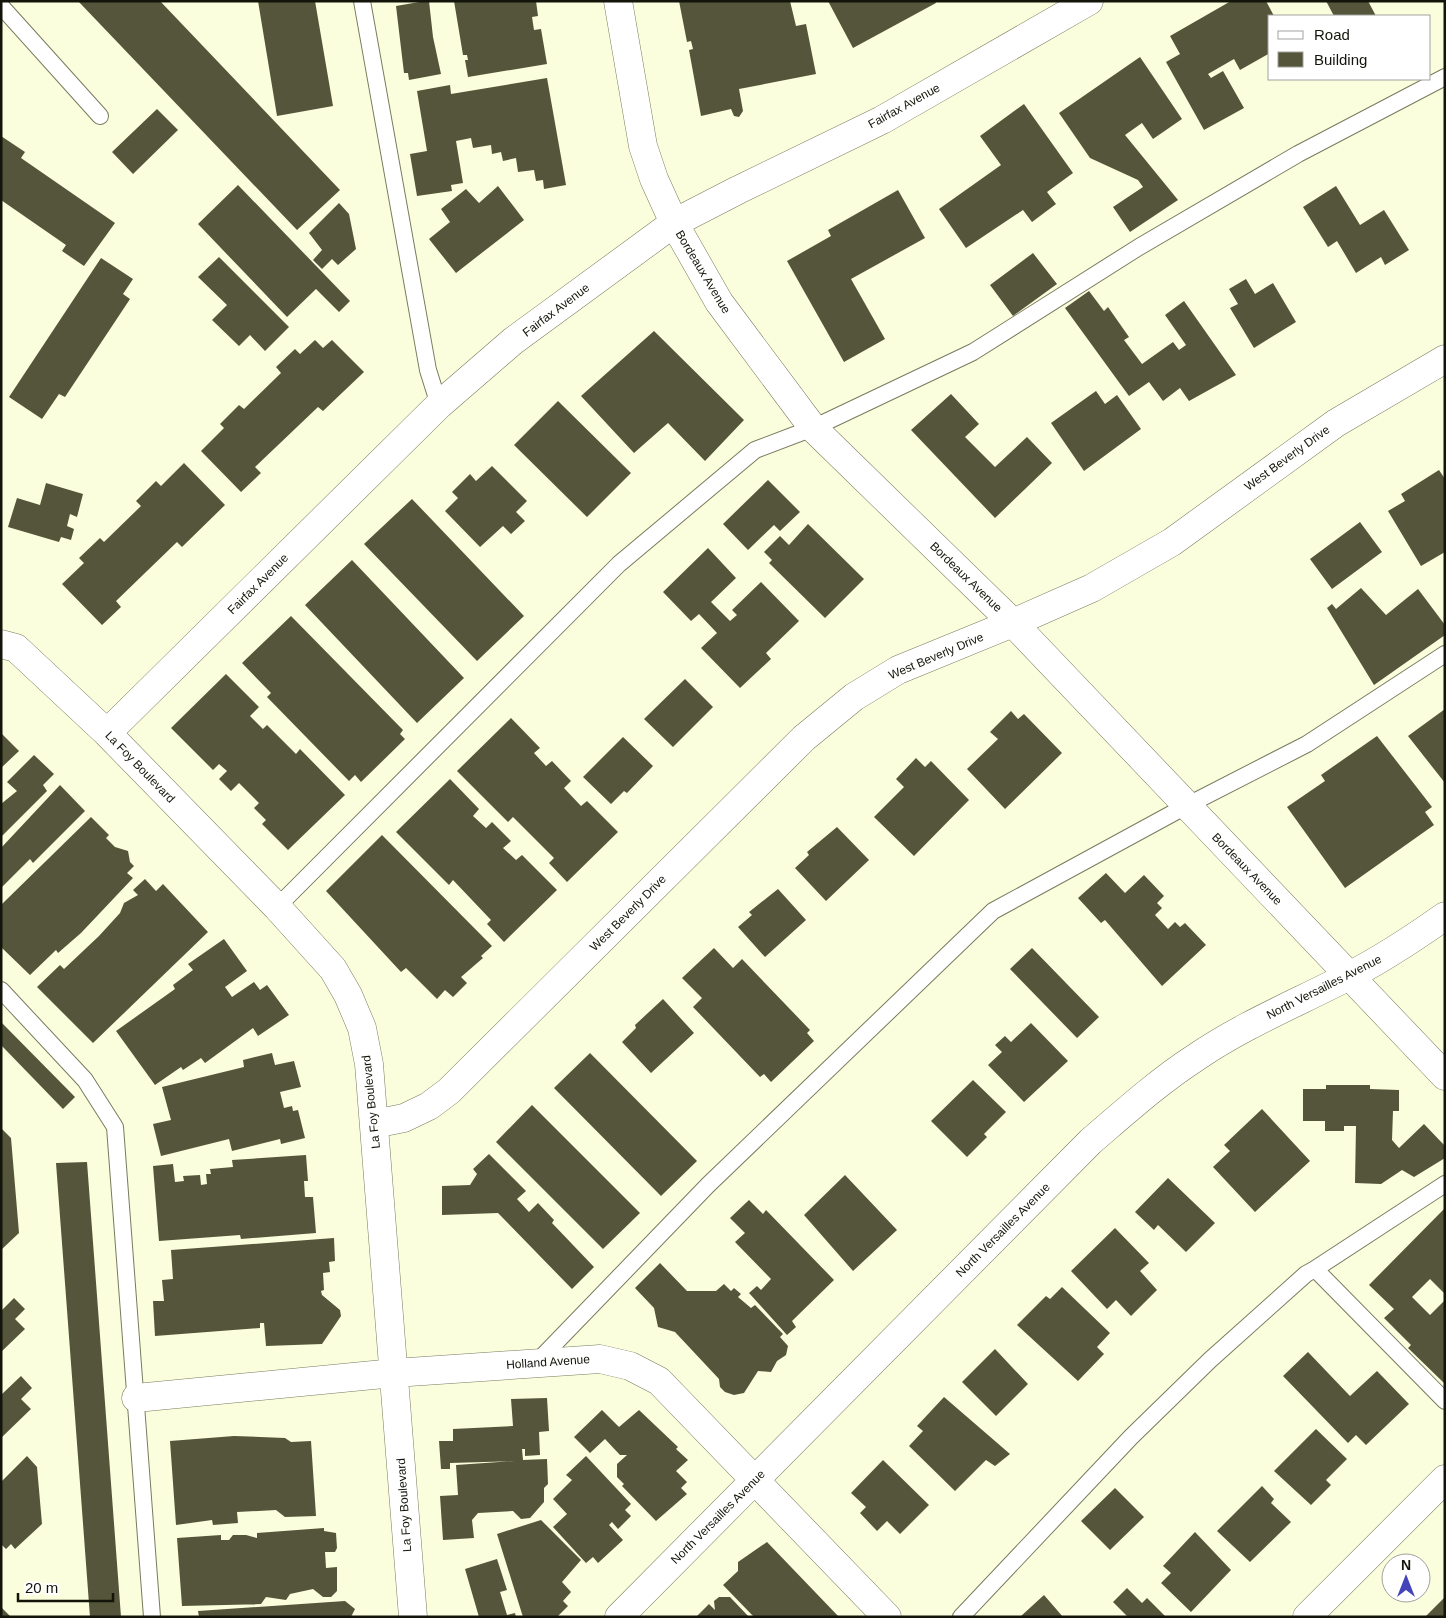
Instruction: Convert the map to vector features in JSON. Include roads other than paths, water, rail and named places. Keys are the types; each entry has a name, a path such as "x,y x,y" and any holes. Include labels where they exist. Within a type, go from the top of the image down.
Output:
{"street":[{"name":"Bordeaux Avenue","path":"618,1 643,146 654,179 674,223 719,302 813,428 1013,623 1445,1076"},
{"name":"Fairfax Avenue","path":"107,733 439,405 513,341 674,223 882,120 1089,1"},
{"name":"West Beverly Drive","path":"374,1124 404,1118 429,1106 449,1091 804,738 854,697 898,670 1092,588 1172,542 1336,422 1445,359"},
{"name":"La Foy Boulevard","path":"1,644 16,648 107,733 277,907 333,969 348,994 362,1028 369,1064 413,1617"},
{"name":"North Versailles Avenue","path":"619,1617 1091,1141 1147,1093 1195,1057 1249,1026 1350,976 1413,939 1445,916"},
{"name":"Holland Avenue","path":"136,1398 394,1373 536,1363 600,1359 630,1366 659,1381 887,1617"},
{"path":"1307,1617 1445,1480"}],"lane":[{"path":"362,1 428,370 439,405"},
{"path":"1,6 100,116"},
{"path":"277,907 618,564 755,450 813,428 973,352 1139,247 1256,178 1445,77"},
{"path":"536,1363 708,1185 993,911 1186,806 1308,744 1445,654"},
{"path":"1,990 85,1080 115,1127 152,1617"},
{"path":"961,1617 1138,1430 1210,1360 1306,1274 1445,1184"},
{"path":"1316,1269 1445,1401"}]}
